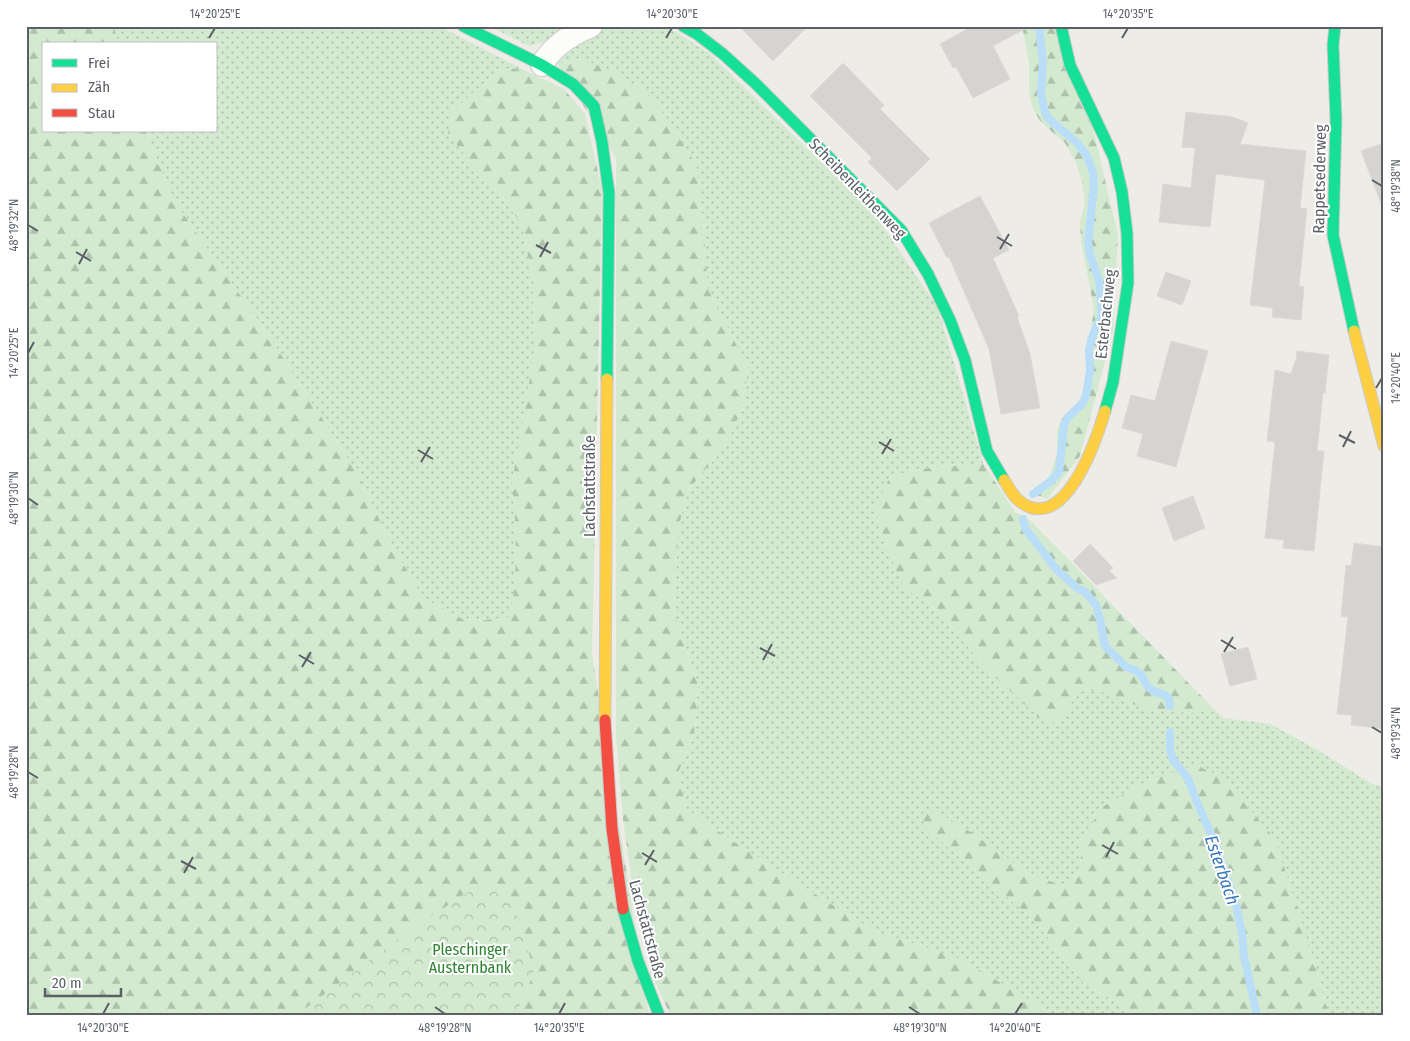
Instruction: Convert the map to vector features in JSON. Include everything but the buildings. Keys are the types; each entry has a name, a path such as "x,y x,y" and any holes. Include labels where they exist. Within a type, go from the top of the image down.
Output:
{"street":[{"name":"Lachstattstraße","path":"463,26 542,65 573,84 594,106 602,142 609,193 605,649 609,786 616,869 626,914 646,984 658,1015"},
{"path":"542,65 546,56 558,45 591,26"},
{"name":"Scheibenleithenweg","path":"683,26 723,54 756,84 902,230 928,274 950,320 965,360 987,451"},
{"name":"Esterbachweg","path":"987,451 1017,499 1033,508 1048,508 1063,498 1078,477 1094,442 1114,382 1128,283 1127,233 1122,192 1114,158 1070,64 1061,26"},
{"name":"Rappetsederweg","path":"1335,26 1333,45 1336,120 1333,235 1356,340 1384,446"}],"green space":[{"path":"26,26 114,26 118,42 42,42 42,132 146,132 174,201 267,333 359,476 387,536 423,598 468,622 510,617 515,585 516,534 512,481 534,352 533,282 522,225 492,183 468,159 448,134 451,113 502,70 520,68 564,89 585,114 602,190 592,654 649,1015 516,1015 534,971 509,891 473,889 406,933 297,1015 26,1015"},
{"path":"114,26 439,26 520,68 502,70 451,113 468,159 492,183 522,225 533,282 534,352 512,481 516,534 515,585 510,618 468,622 423,598 387,536 359,476 267,333 174,201 146,132 218,132 218,42 118,42"},
{"path":"489,26 580,26 559,37 529,46"},
{"path":"610,26 661,26 678,33 710,54 875,215 938,308 983,463 912,470 903,586 941,614 988,671 1069,707 1078,690 1100,691 1143,708 1191,713 1212,707 1223,718 1270,724 1316,749 1372,784 1384,786 1384,1015 1329,1015 1309,944 1082,837 1080,870 1065,886 1030,875 972,833 928,830 1035,921 1084,984 1119,1003 1130,1015 1055,1015 961,959 873,930 767,864 687,810 678,773 694,734 698,684 674,613 678,529 688,490 722,450 742,410 748,368 708,289 703,221 696,165 557,63 558,54 593,33"},
{"path":"1022,26 1054,26 1093,129 1118,235 1113,331 1080,456 1047,499 1030,492 1042,484 1050,475 1057,454 1057,430 1062,418 1074,408 1082,395 1087,368 1086,350 1094,309 1081,242 1080,221 1085,204 1082,182 1076,162 1065,143 1041,122 1033,110 1029,92 1029,62"},
{"path":"582,59 610,70 646,92 668,119 696,165 703,221 708,289 748,368 742,410 722,450 688,490 678,529 674,613 698,684 694,734 678,773 687,810 767,864 873,930 961,959 1055,1015 670,1015 651,972 634,897 623,819 616,736 616,158 557,63"},
{"path":"983,463 1015,512 1031,521 1212,707 1191,713 1143,708 1100,691 1078,690 1069,707 1057,723 1045,723 988,671 941,614 903,586 879,531 876,506 890,477 912,470"},
{"path":"1196,765 1223,778 1275,839 1309,944 1329,1015 1130,1015 1119,1003 1084,984 1035,921 928,830 921,815 936,811 972,833 1030,875 1065,886 1080,870 1082,837 1104,806 1150,779"},
{"name":"Pleschinger Austernbank","path":"473,889 509,890 534,971 516,1015 297,1015 406,933"}],"waterway":[{"name":"Esterbach","path":"1033,494 1051,481 1059,472 1064,425 1068,417 1082,404 1086,396 1090,371 1089,350 1092,337 1102,314 1099,280 1090,255 1088,242 1094,186 1093,173 1087,156 1077,143 1047,117 1041,94 1043,62 1039,26"},
{"name":"Esterbach","path":"1023,519 1025,528 1056,569 1077,588 1085,592 1096,605 1105,646 1126,667 1135,670 1142,676 1147,686 1169,698 1170,706"},
{"name":"Esterbach","path":"1170,732 1170,749 1173,760 1188,778 1215,843 1236,905 1242,933 1244,956 1257,1015"}],"traffic: fast":[{"path":"463,26 542,65 573,84 594,106 602,142 609,193 607,379"},
{"path":"683,26 723,54 756,84 901,230 928,274 950,320 965,360 987,451 1004,480"},
{"path":"1061,26 1070,65 1114,158 1122,192 1127,233 1128,283 1113,382 1105,411"},
{"path":"1335,26 1333,45 1336,120 1333,235 1354,331"},
{"path":"623,909 638,961 659,1015"}],"traffic: slow":[{"path":"1354,331 1384,446"},
{"path":"605,720 607,379"},
{"path":"1004,480 1017,499 1034,508 1049,507 1063,497 1075,482 1094,443 1105,411"}],"traffic: jam":[{"path":"605,720 612,829 623,909"}]}
